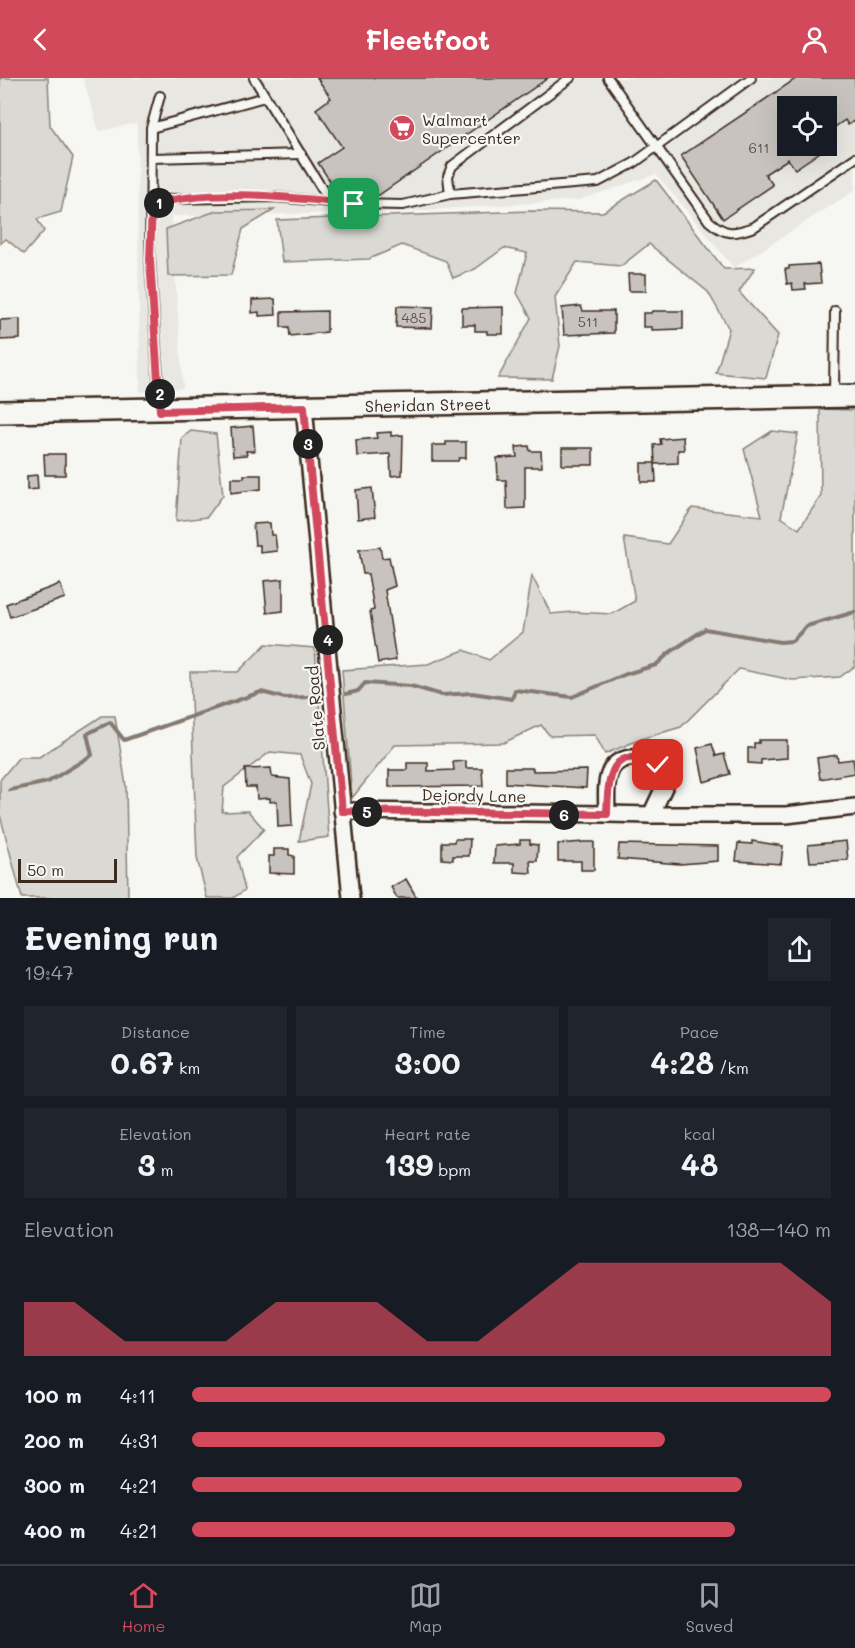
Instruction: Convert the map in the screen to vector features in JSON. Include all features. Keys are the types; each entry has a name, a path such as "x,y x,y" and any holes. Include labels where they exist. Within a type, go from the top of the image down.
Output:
{"street":[{"name":"Sheridan Street","path":"0,412 160,411 845,396"},
{"name":"Slate Road","path":"304,407 351,898"},
{"path":"651,815 666,783 658,765 644,758 624,758 612,767 608,780 607,814 651,815 786,815 855,807"},
{"name":"Dejordy Lane","path":"342,811 607,814"}],"lane":[{"path":"254,78 330,202"},
{"path":"450,194 448,176 452,166 570,78"},
{"path":"608,78 709,221 720,231 737,233 754,227 855,158"},
{"path":"152,205 172,199 199,197 275,197 330,202 403,204 450,194 598,182 615,175 751,78"},
{"path":"160,96 151,128 150,260 160,411"},
{"path":"151,128 265,97"},
{"path":"151,159 301,154"},
{"path":"835,311 845,396"}],"shaded area":[{"path":"0,78 48,78 50,126 73,157 61,212 37,219 44,231 24,254 6,239 0,244"},
{"path":"83,78 855,78 855,190 734,268 656,174 579,200 398,212 171,216 183,388 140,392 137,123 99,131"},
{"path":"656,180 724,269 755,268 739,292 778,335 766,378 716,373 729,329 708,292 649,244 621,266 577,262 555,297 560,346 552,379 498,378 531,318 517,293 527,253 504,248 475,269 453,278 446,261 402,245 369,259 282,262 277,220 532,211 603,212"},
{"path":"274,210 243,229 231,275 168,276 166,229 216,211"},
{"path":"820,409 855,410 855,666 840,677 792,680 739,669 681,727 641,739 605,754 595,735 550,736 541,725 503,743 395,745 352,798 342,670 428,664 464,650 489,660 523,632 532,576 551,614 573,612 612,614 635,601 624,538 668,544 692,508 762,516 744,449 772,431 798,434 781,517 799,529 821,496"},
{"path":"191,431 216,434 223,495 207,517 176,521 182,438"},
{"path":"266,644 315,648 329,837 299,841 311,784 300,755 270,752 224,787 222,812 248,811 264,829 237,857 245,890 233,898 207,898 197,858 190,672 238,672"},
{"path":"102,716 115,716 126,786 128,898 22,898 0,815 0,780 19,757 39,757"}],"building":[{"name":"Walmart Supercenter","path":"317,78 548,78 379,195 338,193 318,163 342,147 316,109 331,98"},
{"path":"797,78 855,78 855,120 848,125 845,120 837,125 837,96 777,96 777,156 814,156 795,169 788,159 765,174 773,185 723,219 681,156"},
{"path":"819,264 821,283 805,284 806,289 793,290 792,283 787,284 785,269 789,269 789,266"},
{"path":"628,274 646,274 646,291 629,291"},
{"path":"275,299 276,315 259,316 259,312 252,313 252,300"},
{"path":"397,306 433,307 432,328 396,327"},
{"path":"581,306 583,311 614,311 614,333 564,335 562,308"},
{"path":"503,307 503,334 487,334 487,331 475,331 475,325 462,325 462,308"},
{"path":"327,311 327,332 290,336 289,327 281,327 281,312"},
{"path":"683,311 683,329 652,330 652,327 643,327 643,313"},
{"path":"20,319 20,339 0,340 0,320"},
{"path":"253,426 255,451 246,451 247,455 233,456 231,428"},
{"path":"391,432 391,436 403,435 402,475 391,476 390,454 357,456 356,440 377,438 376,433"},
{"path":"683,437 684,450 678,450 678,463 655,464 656,482 641,482 641,463 655,463 654,445 661,444 660,439"},
{"path":"446,442 466,442 466,458 459,458 458,461 432,461 432,445 446,445"},
{"path":"529,446 530,451 541,451 542,467 525,467 525,508 507,509 506,480 498,480 497,458 517,457 516,447"},
{"path":"562,448 593,448 593,465 562,465"},
{"path":"44,454 65,454 65,475 45,475"},
{"path":"37,475 38,489 27,490 27,476"},
{"path":"244,475 261,475 261,489 231,493 231,478 244,478"},
{"path":"372,488 375,517 358,519 356,490"},
{"path":"270,523 271,535 275,535 277,551 260,553 260,545 255,545 253,524"},
{"path":"380,547 382,558 389,557 395,586 385,590 396,660 378,663 370,611 374,610 368,574 363,574 359,550"},
{"path":"283,579 283,611 267,613 264,581"},
{"path":"60,584 65,598 10,617 6,604"},
{"path":"759,740 787,740 787,758 761,760 761,764 748,763 748,748 754,748 754,743 759,743"},
{"path":"712,744 716,756 724,754 730,774 704,782 697,748"},
{"path":"837,755 838,761 853,759 855,773 820,779 817,758"},
{"path":"466,761 466,768 482,768 483,786 389,787 389,770 407,770 407,763 428,763 428,771 454,770 453,762"},
{"path":"271,768 272,777 290,779 292,826 278,827 277,801 270,802 270,798 257,799 256,787 246,787 245,769"},
{"path":"506,768 533,768 533,771 587,770 586,788 506,783"},
{"path":"455,839 470,839 469,856 453,856 453,860 442,859 442,842 454,842"},
{"path":"520,840 530,840 530,844 538,845 537,861 530,861 531,873 514,872 514,863 494,863 495,846 520,844"},
{"path":"752,841 783,846 781,864 736,861 738,843 752,844"},
{"path":"846,841 848,860 810,862 808,845"},
{"path":"594,842 594,870 581,870 581,861 558,861 558,844"},
{"path":"619,844 718,846 718,861 680,864 618,859"},
{"path":"274,849 289,849 289,855 294,856 294,874 269,873 269,856 274,856"},
{"path":"406,879 417,898 397,898 391,887"}],"waterway":[{"path":"346,694 358,691 365,683 411,686 442,695 472,693 512,699 515,690 572,697 626,674 656,665 669,653 705,629 780,642 792,641 807,626 855,612"},
{"path":"10,790 48,782 92,755 87,734 110,722 124,740 261,692 285,698 309,697"}],"place":[{"name":"Walmart Supercenter","path":"402,128"}],"route":[{"path":"354,204 275,197 172,199 152,205 150,260 156,314 160,411 304,407 342,811 607,814 608,780 612,767 624,758 644,758 658,765"}]}
